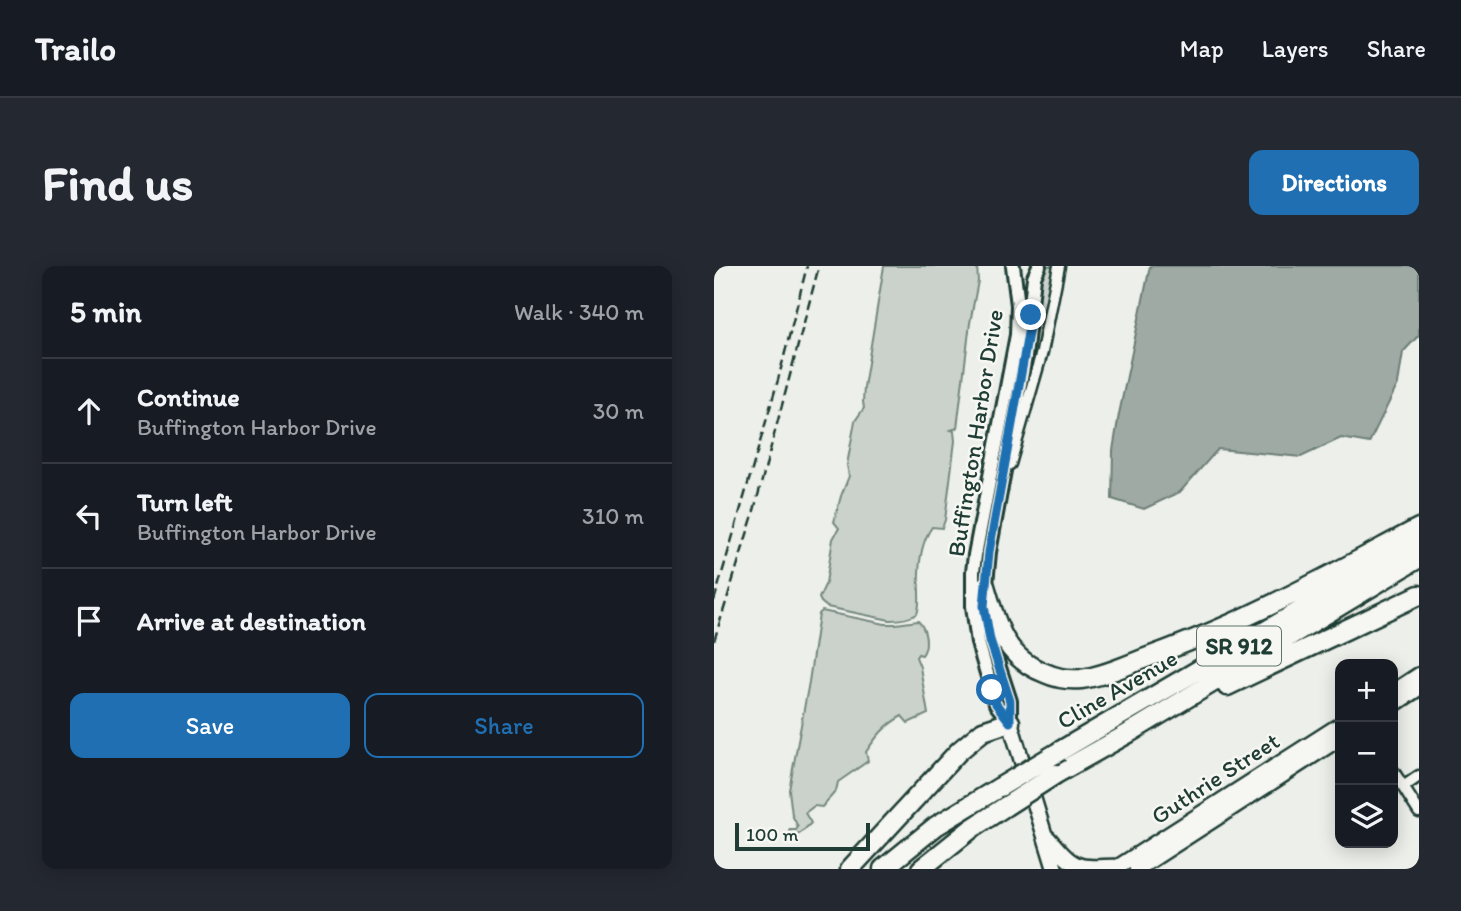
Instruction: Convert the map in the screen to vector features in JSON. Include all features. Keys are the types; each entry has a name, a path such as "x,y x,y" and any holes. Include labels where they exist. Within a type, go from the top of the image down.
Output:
{"highway":[{"path":"985,586 1000,635 1015,653 1027,664 1045,674 1072,680 1083,679 1182,645 1251,615 1419,528"},
{"name":"Cline Avenue","path":"883,869 936,826 1419,541"},
{"name":"Cline Avenue","path":"921,869 971,830 1056,774 1419,558"},
{"path":"1129,733 1419,594"},
{"path":"850,869 959,751 983,732 1010,722"}],"main road":[{"path":"1398,689 1419,675"},
{"path":"1398,702 1419,688"},
{"path":"1010,722 1055,869"},
{"name":"Guthrie Street","path":"1137,869 1192,827 1335,728"},
{"name":"Guthrie Street","path":"1117,868 1192,827 1335,741"},
{"path":"1043,832 1063,855 1075,864 1117,868"}],"street":[{"name":"Buffington Harbor Drive","path":"1010,722 996,704 978,643 972,587 975,555 1017,335 1018,305 1013,266"},
{"name":"Buffington Harbor Drive","path":"1010,722 1010,701 990,640 985,614 985,586 1000,482 1024,357 1034,276 1039,266"},
{"path":"998,508 1042,352 1059,266"},
{"path":"1403,787 1419,776"},
{"path":"1398,779 1419,812"}],"shaded area":[{"path":"884,266 977,266 978,281 957,428 951,430 954,431 955,441 945,520 942,528 932,527 922,550 917,614 894,620 827,607 819,598 826,583 833,539 839,528 834,522 849,476 847,465 855,421 864,408 864,387"},
{"path":"1043,266 1056,266 1041,345 1013,440 1036,287"},
{"path":"1150,266 1419,266 1419,335 1403,352 1398,384 1369,443 1341,438 1301,457 1218,449 1180,492 1144,509 1112,499 1113,450"},
{"path":"822,611 885,624 918,621 926,637 922,655 918,654 916,657 928,714 908,723 902,716 886,727 866,752 868,761 838,782 836,791 822,807 814,806 805,813 811,823 790,840 790,830 796,830 798,827 792,815 789,790 819,614"}],"railway":[{"path":"714,601 778,380 807,266"},
{"path":"714,641 752,518 819,266"}],"route":[{"path":"992,690 996,704 1010,722 1010,701 990,640 985,614 985,586 1000,482 1031,315"}]}
